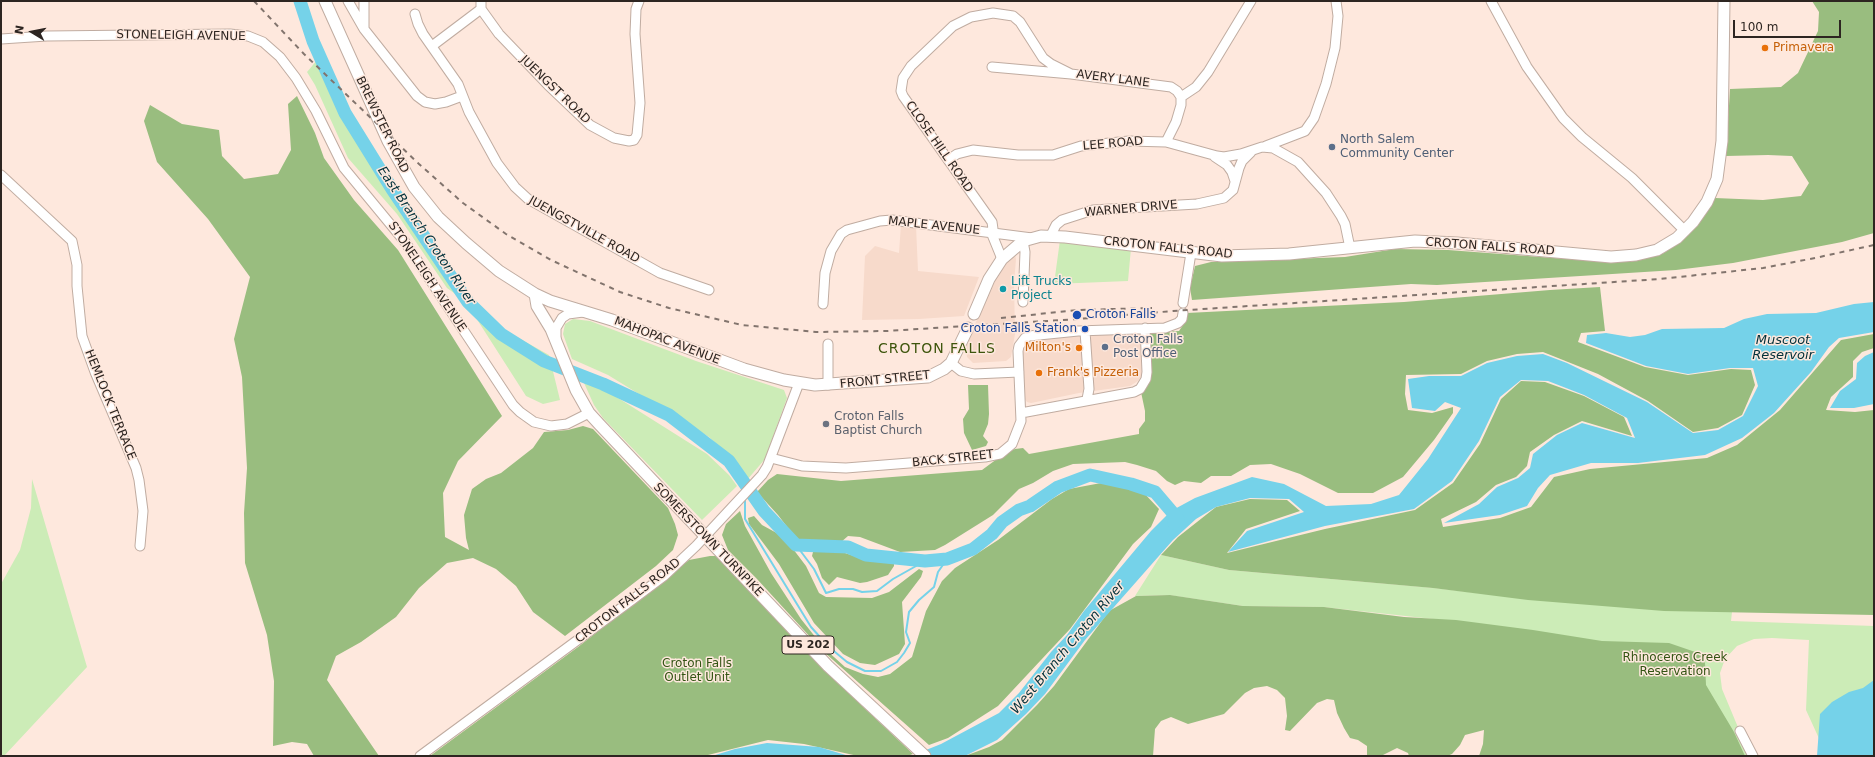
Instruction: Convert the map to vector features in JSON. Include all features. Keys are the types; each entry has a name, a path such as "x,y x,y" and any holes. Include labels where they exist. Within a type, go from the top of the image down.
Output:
{"main road":[{"name":"BREWSTER ROAD","path":"325,1 391,146 414,187 438,217 466,243 499,271 536,294"},
{"name":"CROTON FALLS ROAD","path":"1051,236 1222,256 1250,256 1350,248 1395,242 1435,242 1598,256 1624,256 1657,250 1667,245 1685,231 1707,202 1717,179 1722,141 1724,1"},
{"path":"974,314 989,279 1002,259 1027,239 1051,236"},
{"name":"MAHOPAC AVENUE","path":"536,294 550,301 626,325 731,365 799,384 828,385"},
{"name":"SOMERSTOWN TURNPIKE","path":"536,294 537,306 546,319 571,378 589,413 610,437 832,670 924,756"},
{"path":"951,363 968,328"},
{"name":"FRONT STREET","path":"828,385 928,377 944,369 951,363"}],"street":[{"path":"348,1 364,29 417,96 425,102 435,104 446,102 462,96"},
{"path":"364,1 364,29"},
{"name":"JUENGST ROAD","path":"481,5 499,34 548,85 590,124 614,138 629,141 634,140 638,136 640,103 635,34 636,9 639,1"},
{"path":"1166,142 1179,113 1181,97 1201,81 1251,1"},
{"name":"LEE ROAD","path":"948,160 957,154 973,150 1018,155 1043,155 1062,153 1081,146 1119,142 1166,142 1224,157 1258,148 1301,132 1310,125 1314,118 1326,84 1335,48 1338,16 1336,1"},
{"path":"1491,1 1527,66 1563,118 1582,138 1632,178 1685,231"},
{"path":"432,46 481,5"},
{"name":"CLOSE HILL ROAD","path":"1002,259 991,232 993,229 992,222 903,96 901,84 906,72 911,66 953,26 971,17 993,13 1013,16 1027,30 1043,58 1051,64 1071,74"},
{"name":"JUENGSTVILLE ROAD","path":"415,14 418,24 458,84 468,112 497,163 515,187 528,200 660,273 709,290"},
{"name":"STONELEIGH AVENUE","path":"1,39 53,36 238,34 263,42 280,57 296,78 310,99 344,168 405,242 513,405 534,422 551,426 567,424 589,413"},
{"name":"AVERY LANE","path":"992,67 1071,74 1100,79 1165,85 1177,91 1181,97"},
{"path":"1236,184 1242,161 1258,148 1273,148 1289,156 1298,162 1317,182 1341,216 1345,224 1350,248"},
{"path":"1210,154 1227,165 1232,172 1236,184"},
{"name":"HEMLOCK TERRACE","path":"1,175 72,241 77,265 77,286 82,336 94,372 134,463 139,480 143,510 140,546"},
{"name":"WARNER DRIVE","path":"1051,236 1056,225 1062,220 1080,213 1108,209 1209,202 1229,194 1236,184"},
{"name":"MAPLE AVENUE","path":"824,304 825,273 831,251 841,234 848,230 880,221 892,220 991,232 1027,239"},
{"path":"1023,302 1027,239"},
{"path":"951,363 961,371 967,373 1000,375 1019,372 1019,346 1027,337 1085,331 1172,326 1182,319 1192,253"},
{"path":"558,345 556,328 562,318 568,314 584,311"},
{"path":"1021,413 1087,399 1135,392 1143,385 1147,372 1144,328"},
{"path":"1085,331 1089,389 1087,399"},
{"path":"828,344 828,385"},
{"name":"BACK STREET","path":"771,458 802,466 846,468 994,455 1007,450 1012,444 1019,429 1021,413 1019,372"},
{"name":"CROTON FALLS ROAD","path":"420,756 632,600 675,566 762,475 771,458 799,384"},
{"path":"1740,731 1753,756"}],"shaded area":[{"path":"901,224 916,226 918,271 979,277 964,316 919,319 862,320 865,256 875,246 899,253"},
{"path":"1011,255 1015,255 1016,259 1014,283 1015,334 1011,357 1006,361 973,363 967,357 966,348 971,333 994,282"},
{"path":"1136,330 1140,335 1142,375 1138,381 1130,386 1079,393 1031,403 1027,402 1024,398 1020,347 1025,340 1074,333 1077,336 1088,336 1089,333"}],"green space":[{"path":"1812,1 1874,1 1874,233 1842,242 1733,263 1676,270 1437,285 1411,284 1192,300 1190,288 1195,266 1211,262 1345,257 1395,249 1448,250 1607,262 1630,262 1664,253 1681,241 1707,211 1715,198 1763,200 1801,196 1809,183 1792,156 1726,156 1730,89 1781,87 1798,73 1818,31 1819,12"},
{"path":"318,59 332,99 390,195 430,244 458,288 483,318 549,355 560,400 543,404 526,396 471,310 461,298 447,288 397,214 348,158 315,85 307,72"},
{"path":"297,96 315,133 324,158 354,200 398,250 502,416 458,461 443,493 445,537 469,550 466,538 464,515 472,489 486,479 501,473 533,448 544,432 568,430 583,426 593,429 668,508 678,535 673,550 656,566 565,636 533,612 516,586 496,569 473,558 447,563 419,588 396,617 361,642 336,656 327,680 379,756 314,756 307,744 292,742 273,746 274,681 267,635 245,563 244,513 247,468 242,377 234,339 250,277 208,219 157,162 144,121 150,105 182,124 219,130 222,156 244,179 278,174 291,150 288,104"},
{"path":"1060,240 1131,248 1128,281 1054,284"},
{"path":"1600,287 1605,331 1581,333 1578,342 1645,367 1688,375 1731,369 1751,370 1755,385 1742,415 1718,428 1693,432 1648,401 1598,374 1543,352 1517,354 1487,361 1461,374 1406,375 1405,394 1408,410 1432,413 1453,407 1453,413 1434,440 1403,477 1373,493 1338,493 1300,474 1271,464 1250,465 1231,476 1211,476 1201,483 1184,481 1175,485 1167,481 1156,471 1125,462 1073,464 1053,471 1033,483 1019,489 993,515 945,545 935,550 900,552 860,537 848,536 840,543 798,541 778,515 757,492 768,480 777,474 841,481 982,470 1001,456 1015,449 1023,448 1029,454 1139,434 1139,429 1145,421 1145,411 1141,392 1146,388 1149,380 1149,332 1179,331 1183,325 1187,313 1404,302"},
{"path":"573,319 590,321 696,361 784,390 787,398 765,459 747,480 738,464 709,437 608,375 572,359 563,334 565,324"},
{"path":"1874,334 1874,348 1862,352 1853,361 1853,377 1831,397 1826,410 1855,412 1874,410 1874,615 1664,611 1528,600 1433,588 1229,570 1161,555 1178,537 1216,507 1250,499 1287,500 1300,511 1246,529 1227,553 1325,529 1415,510 1453,483 1480,444 1501,399 1521,381 1545,382 1584,396 1624,417 1632,436 1582,421 1554,435 1530,452 1527,466 1516,477 1496,485 1476,502 1441,519 1443,527 1500,518 1531,507 1554,477 1590,469 1707,458 1737,445 1780,410 1841,340"},
{"path":"580,374 707,454 729,475 737,486 702,520 603,418 594,405"},
{"path":"968,385 988,385 989,414 988,424 983,436 988,442 986,446 972,450 964,433 963,419 969,409"},
{"path":"32,479 87,667 4,756 1,756 1,584 20,550 31,508"},
{"path":"1101,483 1126,486 1143,492 1159,509 1151,527 1133,544 1070,629 998,706 948,738 929,745 824,652 757,579 728,550 722,535 726,524 740,511 745,526 771,573 801,619 824,648 845,667 863,674 878,677 890,674 912,657 926,611 942,581 955,568 998,540 1052,499 1069,489"},
{"path":"754,516 762,525 784,537 806,566 819,593 826,597 872,598 889,592 919,569 923,571 921,577 902,602 905,644 899,654 875,665 860,663 843,654 814,623 779,564 749,524 748,518"},
{"path":"825,550 839,551 866,560 876,559 894,563 894,566 888,575 867,582 860,583 837,577 829,585 822,578 817,564 812,556 813,552"},
{"name":"Rhinoceros Creek Reservation","path":"1161,555 1229,570 1434,588 1528,599 1732,612 1731,621 1874,626 1874,756 1827,756 1806,710 1809,640 1772,638 1754,639 1737,646 1725,659 1720,673 1722,689 1750,756 1658,756 1470,623 1323,607 1243,606 1169,595 1135,596"},
{"name":"Croton Falls Outlet Unit","path":"719,556 857,701 913,754 907,756 858,756 804,744 768,740 704,756 430,756 578,647 689,560"},
{"path":"1170,595 1243,606 1324,607 1404,617 1456,620 1602,641 1669,643 1701,654 1705,663 1706,685 1734,732 1745,756 1479,756 1483,744 1484,730 1465,735 1460,745 1452,754 1447,756 1409,756 1408,753 1397,748 1381,756 1367,756 1367,746 1358,740 1350,738 1344,728 1337,713 1334,700 1327,699 1317,703 1290,731 1285,730 1287,716 1285,698 1277,690 1267,686 1254,688 1245,693 1224,714 1188,724 1171,717 1161,721 1155,729 1153,756 965,756 989,747 1002,740 1037,705 1054,686 1109,611 1136,596"}],"water":[{"name":"Muscoot Reservoir","path":"1874,302 1874,332 1839,338 1829,347 1811,372 1774,413 1742,438 1705,455 1638,463 1591,463 1550,475 1538,488 1527,506 1500,515 1444,523 1479,504 1497,487 1518,478 1530,468 1533,454 1557,435 1582,423 1635,438 1627,418 1584,395 1548,381 1521,380 1500,397 1479,441 1452,481 1414,509 1325,526 1228,552 1247,531 1304,512 1289,499 1250,498 1216,507 1196,519 1173,540 1085,640 1045,694 1026,714 997,740 965,756 911,756 941,744 999,713 1019,693 1051,652 1067,635 1084,611 1151,531 1171,511 1195,498 1252,477 1284,484 1326,506 1371,504 1399,495 1428,459 1461,408 1445,402 1435,411 1412,408 1408,379 1429,376 1461,376 1487,363 1517,356 1543,354 1567,363 1647,402 1693,433 1718,430 1743,416 1758,386 1753,368 1730,368 1688,374 1646,366 1586,343 1587,335 1606,333 1630,337 1645,335 1662,329 1724,328 1744,319 1767,314 1816,313 1854,304"},
{"path":"1874,352 1874,404 1854,408 1830,408 1840,391 1856,379 1857,363 1865,356"},
{"path":"1874,680 1874,756 1817,756 1820,714 1832,702 1849,692 1863,688"},
{"path":"767,743 819,747 849,756 712,756 735,749"}],"waterway":[{"name":"East Branch Croton River","path":"300,1 313,41 345,113 392,189 468,302 501,334 544,361 603,384 669,415 729,461 764,511 796,545 848,547 866,555 925,561 947,559 973,549 992,534 1002,522 1019,510 1030,506 1058,487 1090,475 1131,484 1155,492 1178,519 1174,523"},
{"name":"East Branch Croton River","path":"744,482 744,489"},
{"name":"East Branch Croton River","path":"745,499 745,519 811,627 829,647 847,662 865,671 881,671 897,662 904,653 910,643 906,632 909,612 919,600 934,587 938,572 947,559"},
{"name":"East Branch Croton River","path":"796,545 814,569 826,593 839,589 853,589 862,592 877,591 893,579 925,561"}],"railway":[{"path":"254,1 304,54 419,164 463,203 506,234 551,260 620,292 669,308 742,325 816,332 887,331 1660,279 1763,268 1874,245"},
{"path":"1001,318 1078,310 1152,308"}],"place":[{"name":"Primavera","path":"1765,48"},
{"name":"North Salem Community Center","path":"1332,147"},
{"name":"Lift Trucks Project","path":"1003,289"},
{"name":"Croton Falls","path":"1077,315"},
{"name":"Croton Falls Station","path":"1085,329"},
{"name":"Croton Falls Post Office","path":"1105,347"},
{"name":"Milton's","path":"1079,348"},
{"name":"Frank's Pizzeria","path":"1039,373"},
{"name":"Croton Falls Baptist Church","path":"826,424"}],"district":[{"name":"CROTON FALLS","path":"937,349"}],"water label":[{"name":"West Branch Croton River","path":"1068,648"}]}
